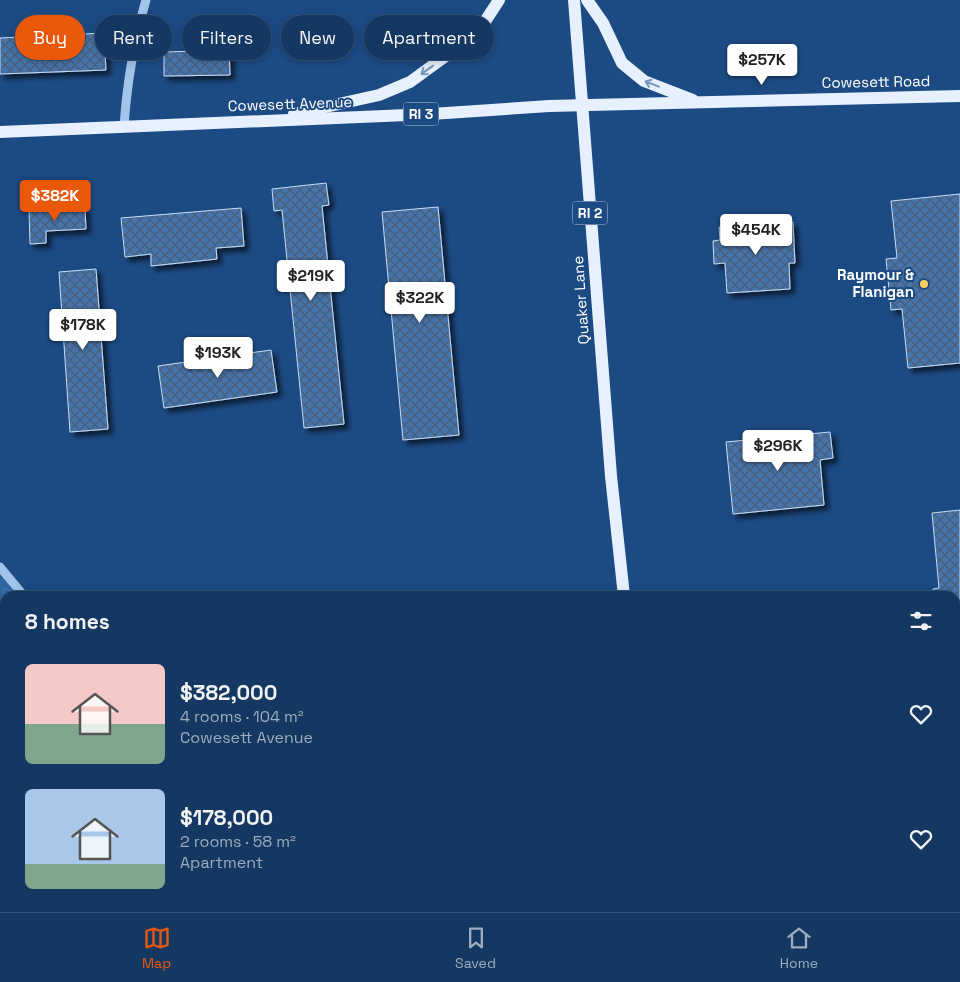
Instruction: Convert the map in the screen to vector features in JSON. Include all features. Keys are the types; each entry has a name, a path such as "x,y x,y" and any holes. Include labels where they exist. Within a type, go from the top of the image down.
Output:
{"main road":[{"path":"260,121 379,95 410,82 465,42 484,23 499,0"},
{"name":"Quaker Lane","path":"574,0 611,476 623,591"},
{"path":"588,0 603,23 622,63 644,81 697,101"},
{"name":"Cowesett Road","path":"582,106 697,101 960,96"},
{"name":"Cowesett Avenue","path":"0,132 582,106"}],"street":[{"path":"124,126 126,91 137,30 146,0"},
{"path":"0,567 20,591"}],"green space":[{"path":"0,574 20,591 0,591"}],"building":[{"path":"95,33 95,60 105,60 106,70 0,74 0,38 15,37 15,60 85,60 85,34"},
{"path":"182,51 182,60 229,60 230,75 164,76 164,60 172,60 172,52"},
{"path":"326,183 329,205 322,206 344,424 304,428 282,210 274,211 272,189"},
{"name":"Raymour & Flanigan","path":"960,194 960,363 908,368 902,309 891,310 886,259 897,258 891,201"},
{"path":"438,207 459,435 403,440 382,212"},
{"path":"85,208 86,229 46,231 46,243 30,244 29,210"},
{"path":"241,208 244,246 216,248 217,259 151,266 151,254 125,257 121,218"},
{"path":"793,222 795,263 789,263 790,289 727,293 725,263 714,264 713,241 720,240 719,227"},
{"path":"96,269 108,429 70,432 59,272"},
{"path":"271,350 277,392 164,408 158,366"},
{"path":"830,432 833,458 820,460 824,505 733,514 726,442"},
{"path":"960,510 960,591 933,591 933,589 939,588 932,513"}],"place":[{"name":"Raymour & Flanigan","path":"924,284"}]}
